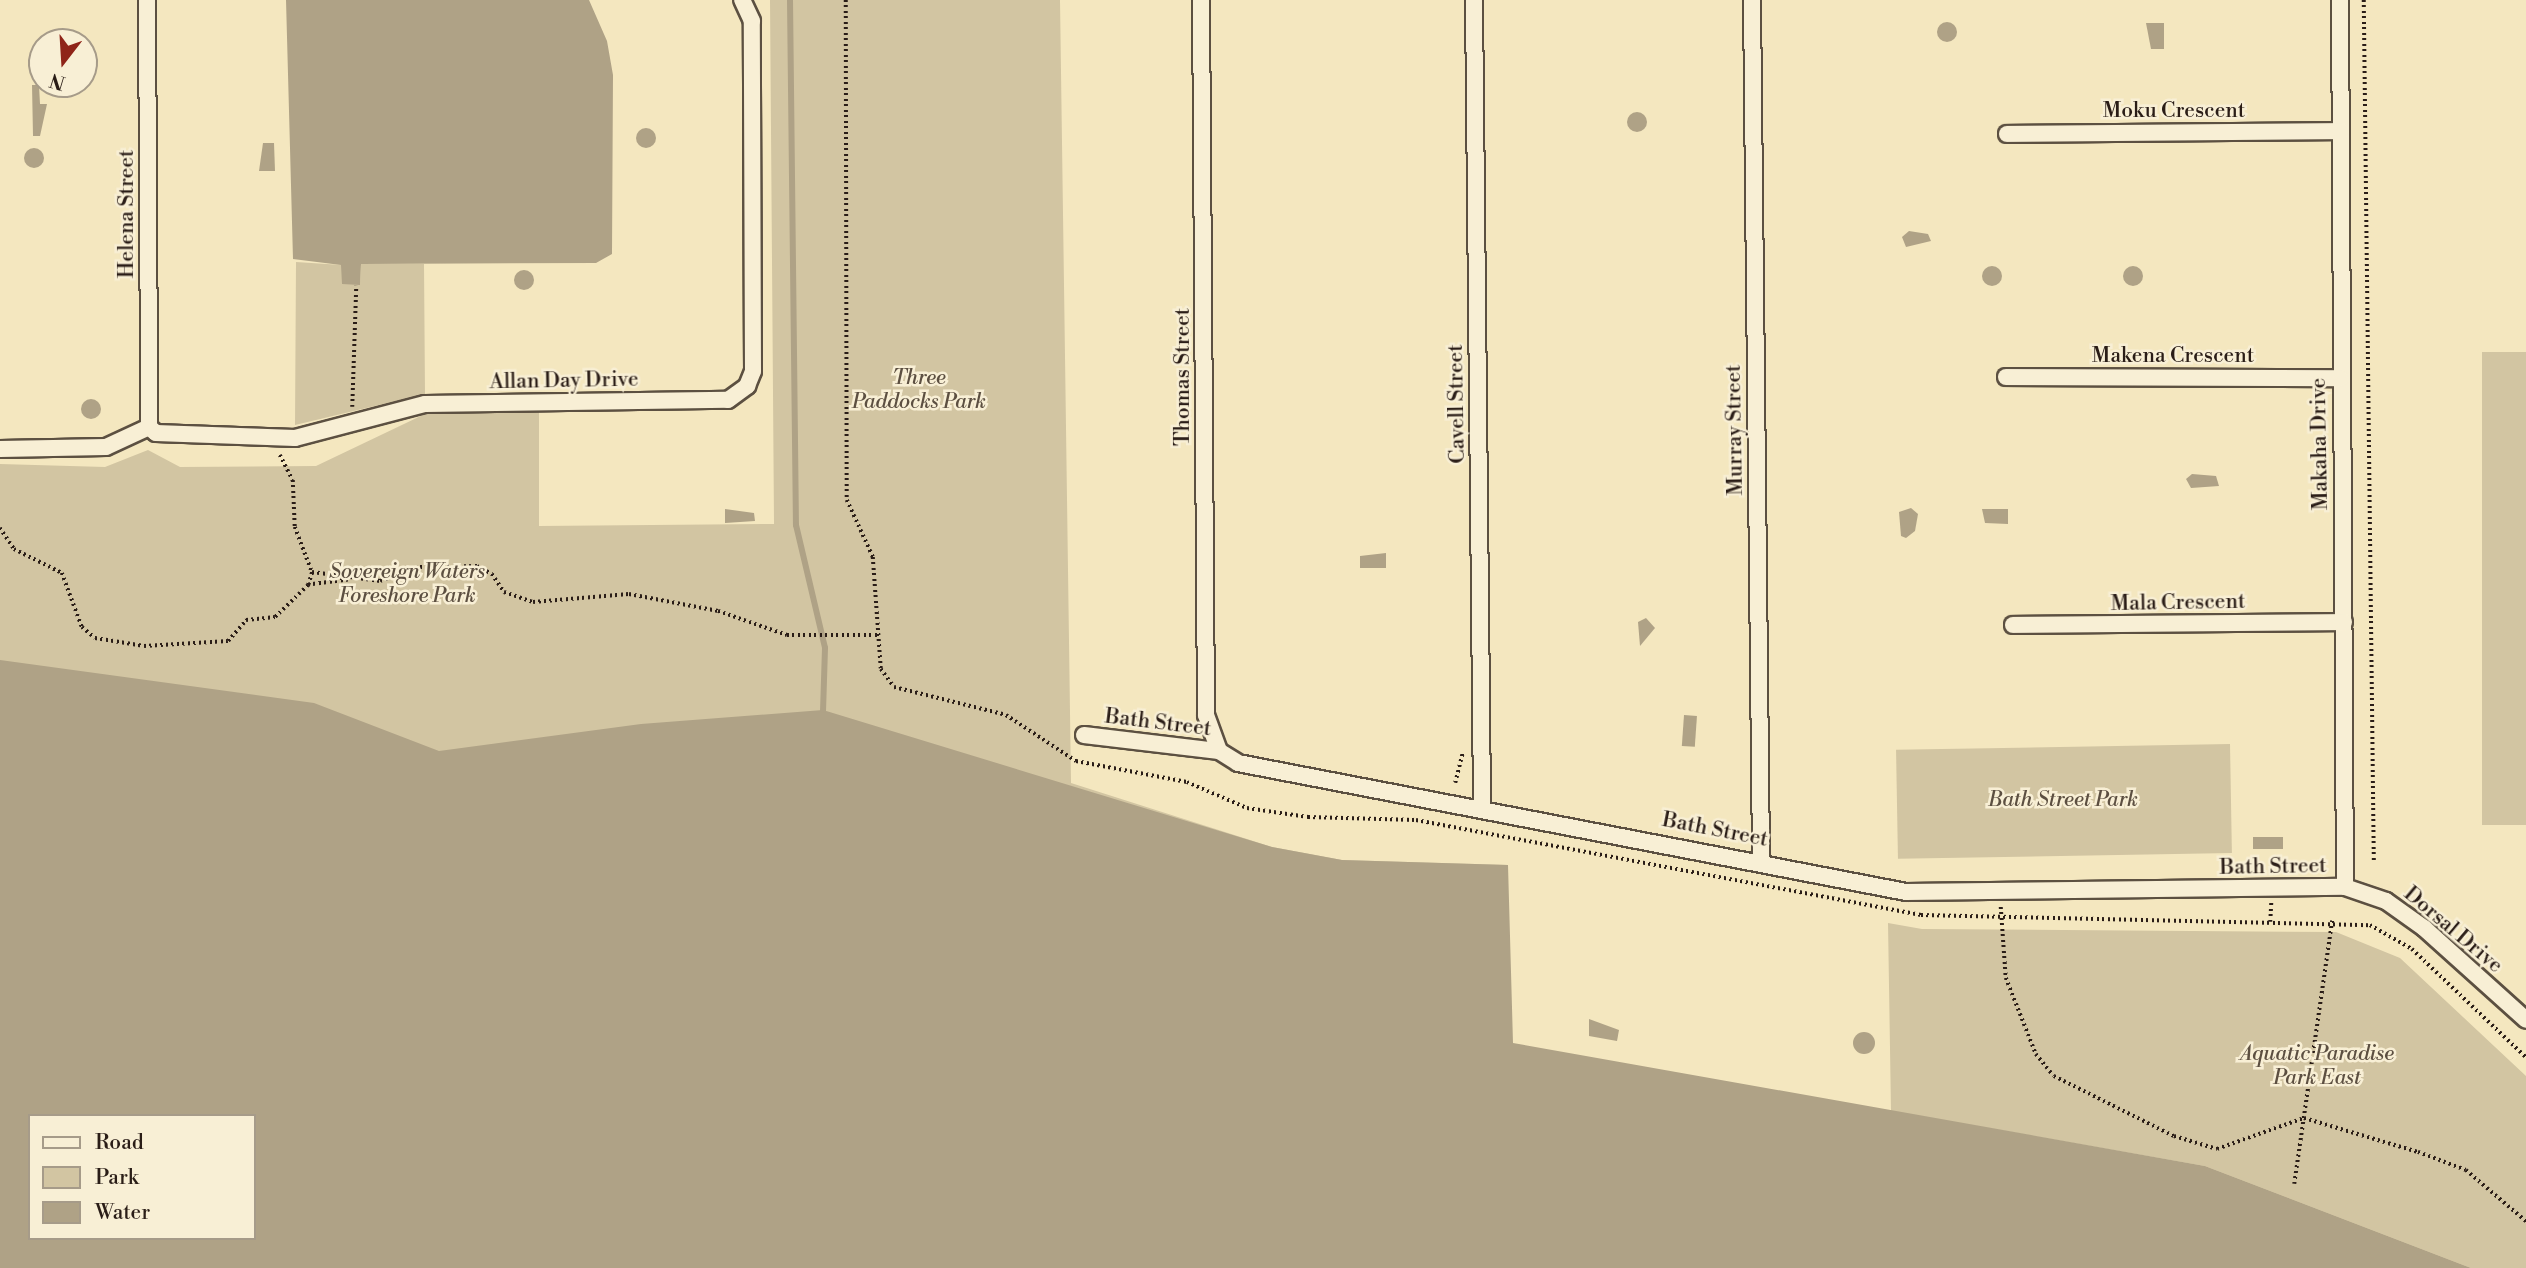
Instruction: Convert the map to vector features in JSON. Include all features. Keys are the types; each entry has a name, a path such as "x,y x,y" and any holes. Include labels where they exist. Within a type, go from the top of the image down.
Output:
{"street":[{"name":"Helena Street","path":"147,0 149,427"},
{"name":"Allan Day Drive","path":"149,427 156,433 276,439 425,404 728,400 747,387 753,371 752,21 742,0"},
{"name":"Thomas Street","path":"1201,0 1206,715 1219,751"},
{"name":"Cavell Street","path":"1474,0 1482,808"},
{"name":"Murray Street","path":"1752,0 1761,860"},
{"name":"Makaha Drive","path":"2340,0 2340,378 2345,887"},
{"name":"Moku Crescent","path":"2007,134 2341,131"},
{"name":"Makena Crescent","path":"2006,377 2340,378"},
{"path":"0,449 106,447 149,427"},
{"name":"Mala Crescent","path":"2013,625 2344,622"},
{"name":"Bath Street","path":"1084,735 1219,751 1238,763 1932,893 2345,887"},
{"name":"Dorsal Drive","path":"2345,887 2386,901 2424,928 2526,1020"}],"path":[{"path":"309,585 348,580 396,579 420,566 477,566 515,599 629,594 718,611 771,631 877,635 877,576 847,500 846,0"},
{"path":"2364,0 2374,861"},
{"path":"356,286 350,403 360,421"},
{"path":"0,528 14,549 62,573 82,627 95,638 144,646 228,641 246,620 282,612 309,585 312,572 295,527 293,481 276,439"},
{"path":"312,572 348,580"},
{"path":"2270,922 2271,902"},
{"path":"2000,920 2006,978 2036,1054 2054,1076 2174,1136 2217,1149 2304,1118 2466,1170 2526,1221"},
{"path":"2294,1184 2332,921"}],"green space":[{"path":"770,0 1060,0 1071,783 1272,847 1342,860 1508,865 0,965 0,464 105,467 148,450 180,467 316,466 427,413 539,412 539,526 774,524"},
{"path":"296,262 342,265 360,285 361,264 424,264 425,394 295,425"},
{"path":"2482,352 2526,352 2526,825 2482,825"},
{"name":"Bath Street Park","path":"2230,744 2232,853 1898,859 1896,750"},
{"name":"Aquatic Paradise Park East","path":"1888,923 1922,929 2336,932 2400,958 2526,1076 2526,1268 2471,1268 2205,1166 1891,1111"}],"water":[{"path":"286,0 589,0 607,41 613,75 612,254 596,263 361,264 360,285 342,284 341,265 293,259"},
{"path":"1943,22 1951,22 1957,32 1951,42 1943,42 1937,36 1937,28"},
{"path":"2146,23 2164,23 2164,49 2151,49"},
{"path":"32,98 40,98 40,104 47,104 40,136 33,136"},
{"path":"1633,112 1641,112 1647,122 1641,132 1633,132 1627,126 1627,118"},
{"path":"642,128 650,128 656,138 650,148 642,148 636,142 636,134"},
{"path":"263,143 274,143 275,171 259,171"},
{"path":"34,148 41,151 44,158 41,165 34,168 27,165 24,158 27,151"},
{"path":"1909,231 1928,234 1931,241 1906,247 1902,237"},
{"path":"1992,266 1999,269 2002,276 1999,283 1992,286 1985,283 1982,276 1985,269"},
{"path":"2133,266 2140,269 2143,276 2140,283 2133,286 2126,283 2123,276 2126,269"},
{"path":"520,270 528,270 534,280 528,290 520,290 514,284 514,276"},
{"path":"87,399 95,399 101,409 95,419 87,419 81,413 81,405"},
{"path":"2192,474 2216,476 2219,486 2191,488 2186,479"},
{"path":"1911,508 1918,514 1915,531 1906,538 1901,536 1899,512"},
{"path":"725,509 754,513 755,521 725,523"},
{"path":"1982,509 2008,509 2008,524 1985,523"},
{"path":"1386,553 1386,568 1360,568 1360,556"},
{"path":"1646,618 1655,628 1640,646 1638,622"},
{"path":"0,660 314,703 439,751 641,724 823,710 1272,847 1342,860 1508,865 1513,1043 2205,1166 2471,1268 0,1268"},
{"path":"1684,715 1697,716 1695,747 1682,746"},
{"path":"2253,837 2283,837 2283,849 2253,849"},
{"path":"1589,1019 1619,1030 1617,1041 1589,1036"},
{"path":"1864,1032 1872,1035 1875,1043 1872,1051 1864,1054 1856,1051 1853,1043 1856,1035"}],"waterway":[{"path":"790,0 796,525 825,648 823,710"}],"park label":[{"name":"Three Paddocks Park","path":"919,390"},
{"name":"Sovereign Waters Foreshore Park","path":"407,584"}]}
